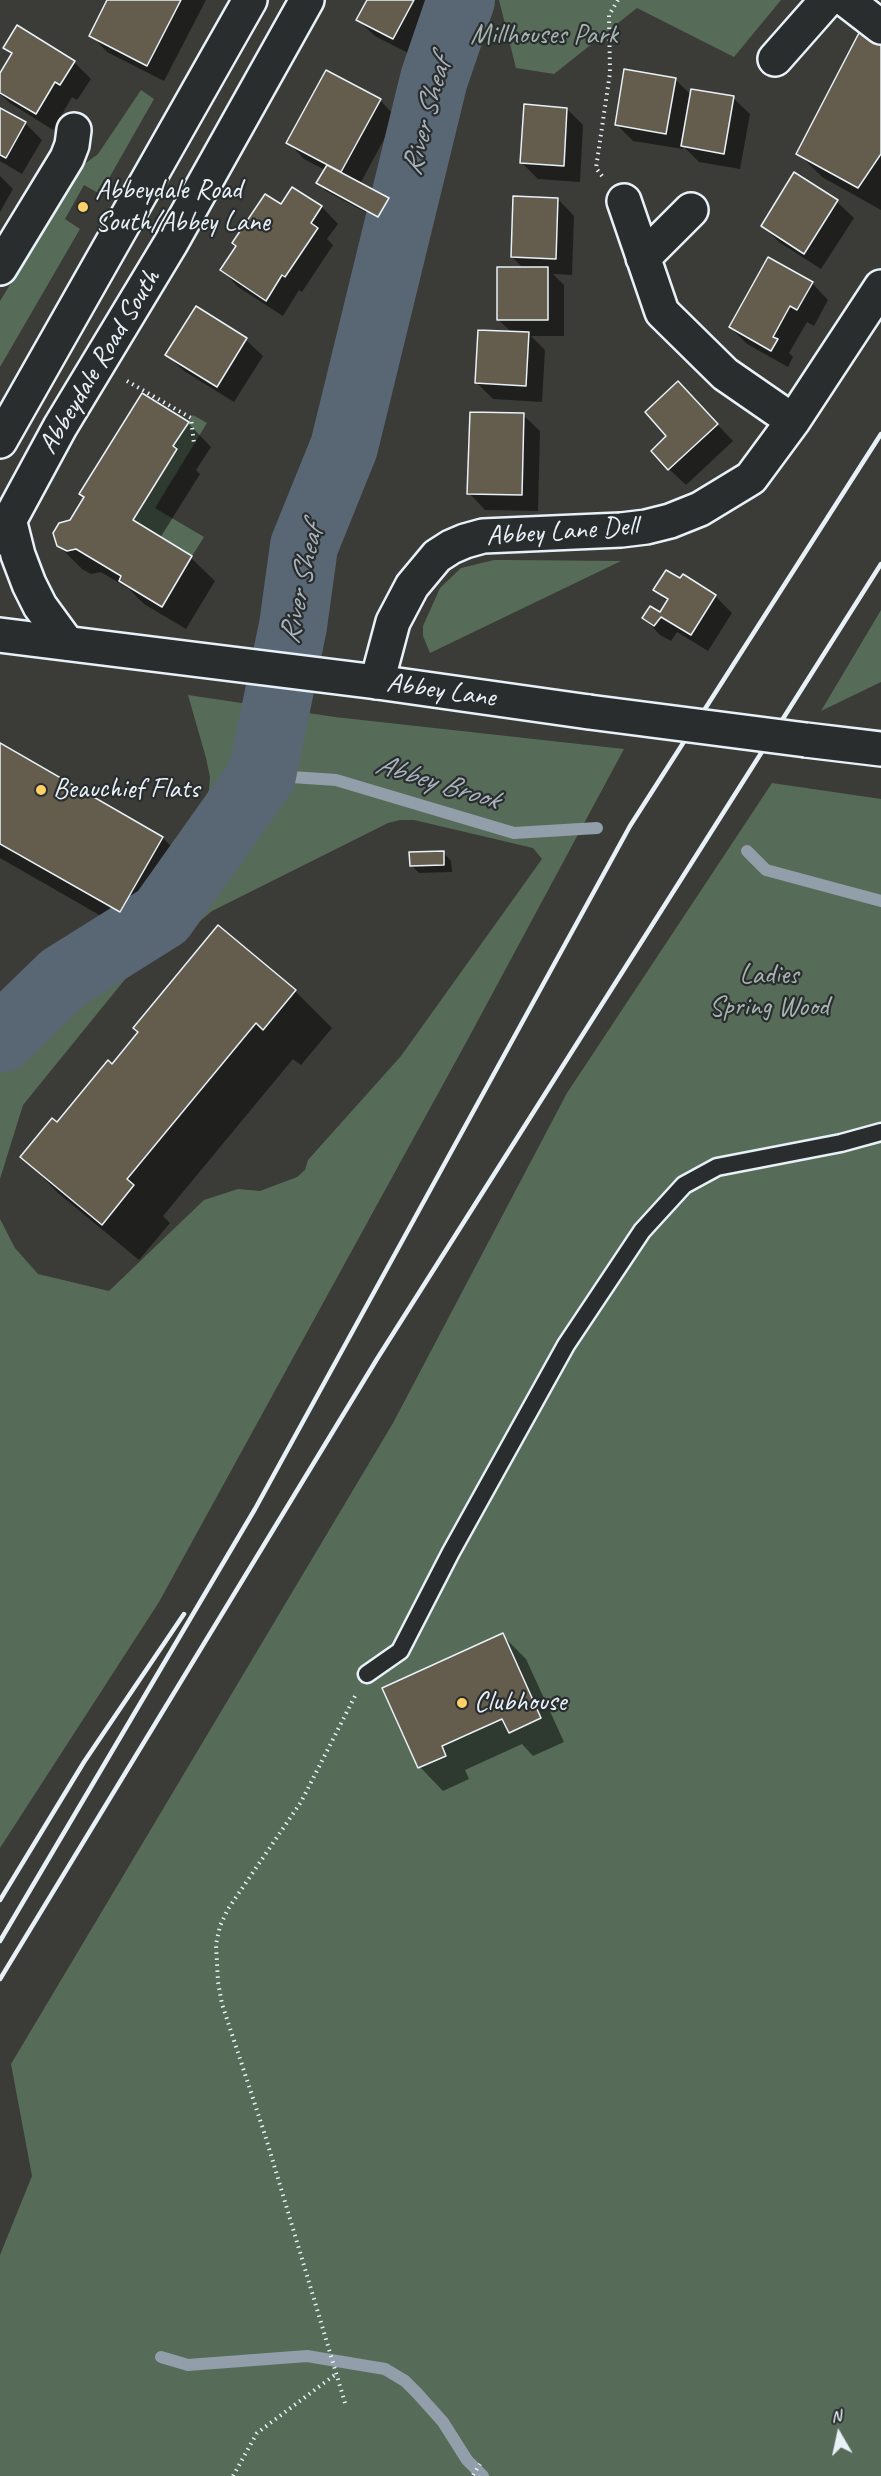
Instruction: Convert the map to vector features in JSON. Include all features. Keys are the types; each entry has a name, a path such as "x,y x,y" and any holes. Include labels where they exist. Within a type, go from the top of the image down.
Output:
{"main road":[{"name":"Abbeydale Road South","path":"0,441 250,0"},
{"name":"Abbeydale Road South","path":"5,529 60,427 171,243 307,0"},
{"path":"775,59 827,0"},
{"path":"846,0 881,27"},
{"path":"0,268 67,158 74,130"},
{"path":"624,201 662,312 725,374 793,421"},
{"path":"643,258 692,210"},
{"name":"Abbey Lane Dell","path":"377,682 386,642 401,606 424,569 444,551 483,536 621,530 670,521 700,509 751,478 793,421 881,287"},
{"path":"5,529 18,555 28,584 40,606 67,643"},
{"name":"Abbey Lane","path":"0,635 881,749"}],"lane":[{"path":"367,1674 400,1651 451,1552 566,1345 642,1231 684,1185 717,1167 881,1132"}],"path":[{"path":"618,0 609,15 610,74 596,168 624,201"},
{"path":"98,364 190,418 194,444"},
{"path":"345,2403 268,2146 222,2004 216,1944 220,1926 228,1910 301,1802 367,1674"},
{"path":"232,2476 257,2433 336,2374"},
{"path":"473,2475 480,2464"}],"green space":[{"name":"Millhouses Park","path":"499,0 781,0 734,57 637,8 554,74 516,68"},
{"path":"141,90 154,99 100,194 84,185 65,219 80,229 0,367 0,301 83,165 98,154"},
{"path":"193,415 207,423 155,508 204,537 192,556 133,520 177,449 173,446"},
{"path":"494,560 621,561 430,653 423,636 423,626 440,588 461,568"},
{"path":"881,610 881,682 821,711"},
{"path":"188,695 335,717 624,749 468,1039 159,1602 0,1848 0,1219 15,1248 38,1274 109,1291 204,1200 238,1189 260,1191 297,1177 305,1170 308,1160 401,1056 542,859 533,848 414,820 400,820 388,823 212,911 183,935 132,909 168,869 196,825 209,790 210,777 206,758"},
{"name":"Ladies Spring Wood","path":"772,783 881,799 881,2476 0,2476 0,2255 32,2176 11,2064 393,1423 567,1093"},
{"path":"116,934 144,956 23,1105 0,1179 0,1008 69,948 104,935"}],"building":[{"path":"107,0 181,0 147,66 89,36"},
{"path":"367,0 414,0 393,39 356,20"},
{"path":"17,25 75,61 60,85 55,82 36,114 0,93 0,73 12,53 3,48"},
{"path":"861,29 881,41 881,154 858,188 796,154"},
{"path":"624,69 676,78 666,134 615,125"},
{"path":"326,70 381,99 341,172 286,143"},
{"path":"691,89 734,96 724,154 681,146"},
{"path":"524,104 567,108 564,166 520,163"},
{"path":"0,108 26,122 6,158 0,155"},
{"path":"327,165 389,198 378,217 316,183"},
{"path":"794,172 838,200 804,254 761,226"},
{"path":"292,187 322,206 311,223 318,228 285,277 282,275 266,301 220,270 236,246 232,243 265,194 281,204"},
{"path":"513,196 558,198 556,259 511,257"},
{"path":"768,257 813,282 797,310 790,306 773,337 778,339 771,351 729,327"},
{"path":"497,267 548,267 548,320 497,320"},
{"path":"196,306 247,338 217,387 165,355"},
{"path":"478,330 529,332 526,386 475,383"},
{"path":"678,381 718,424 668,470 651,451 666,436 645,412"},
{"path":"142,393 189,422 173,446 177,449 133,520 192,556 162,607 119,581 121,576 76,549 67,551 57,546 53,533 59,523 70,520 84,497 79,494"},
{"path":"470,412 524,413 522,495 467,494"},
{"path":"666,570 680,578 683,574 716,595 691,635 661,617 654,626 642,618 650,606 660,612 668,599 653,590"},
{"name":"Beauchief Flats","path":"0,743 163,837 120,912 0,844"},
{"path":"444,851 444,865 410,866 409,852"},
{"path":"218,925 296,990 263,1030 256,1023 127,1179 134,1185 102,1225 20,1157 52,1118 57,1122 108,1060 112,1064 138,1032 133,1028"},
{"name":"Clubhouse","path":"503,1633 541,1718 509,1733 502,1719 442,1746 446,1756 418,1768 382,1688"}],"waterway":[{"name":"River Sheaf","path":"0,1039 63,978 162,916 262,775 293,626 304,546 344,447 434,79 461,0"},
{"name":"Abbey Brook","path":"262,775 336,780 514,833 597,828"},
{"name":"Abbey Brook","path":"747,851 766,870 881,901"},
{"path":"161,2357 188,2365 307,2356 385,2369 405,2381 417,2393 443,2422 467,2460 483,2476"}],"railway":[{"path":"0,1941 255,1509 630,826 881,434"},
{"path":"0,1979 377,1359 881,564"},
{"path":"0,1900 84,1762 184,1614"}],"place":[{"name":"Abbeydale Road South/Abbey Lane","path":"83,207"},
{"name":"Beauchief Flats","path":"41,790"},
{"name":"Clubhouse","path":"462,1703"}]}
